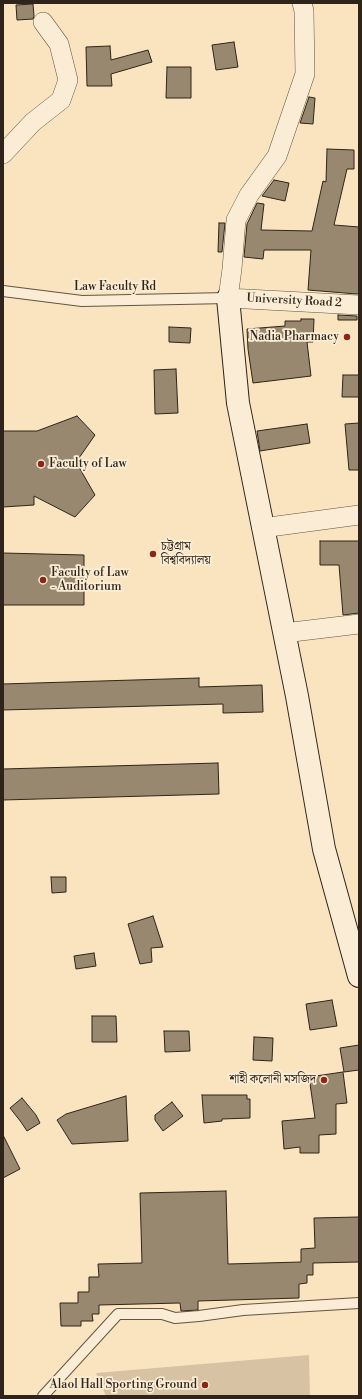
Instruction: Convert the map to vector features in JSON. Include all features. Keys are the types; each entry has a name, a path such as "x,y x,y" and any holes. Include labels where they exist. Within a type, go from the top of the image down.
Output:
{"street":[{"path":"302,3 304,11 305,74 277,156 249,195 236,220 228,298 238,403 297,696 324,849 354,938 359,976"},
{"path":"3,154 33,122 61,100 68,80 59,44 43,22"},
{"name":"University Road 2","path":"228,298 359,304"},
{"path":"262,528 359,515"},
{"path":"284,633 359,624"}],"lane":[{"name":"Law Faculty Rd","path":"3,291 82,301 228,298"},
{"path":"43,1396 118,1314 162,1314 175,1318 243,1310 359,1303"}],"shaded area":[{"name":"Alaol Hall Sporting Ground","path":"309,1355 310,1396 106,1396 96,1373"}],"building":[{"path":"33,4 33,19 17,20 16,5"},
{"path":"234,42 238,67 216,70 212,45"},
{"path":"110,46 111,60 148,50 152,62 111,74 112,86 87,86 86,47"},
{"path":"167,67 191,67 191,98 166,98"},
{"path":"309,97 315,98 313,124 300,123"},
{"path":"327,149 354,150 354,169 347,169 334,225 359,227 359,293 357,294 308,290 311,250 264,250 263,259 244,257 247,224 257,203 264,204 261,230 312,231 323,181 326,182"},
{"path":"274,180 289,183 285,201 262,196"},
{"path":"219,223 225,223 222,252 218,252"},
{"path":"338,315 357,316 357,320 338,320"},
{"path":"301,319 314,319 313,342 307,342 311,376 253,383 248,349 247,329 285,326 285,321 301,321"},
{"path":"169,327 191,328 190,343 169,342"},
{"path":"176,369 178,413 155,414 154,370"},
{"path":"343,375 359,375 359,397 342,397"},
{"name":"Faculty of Law","path":"77,416 95,435 79,458 80,469 95,495 75,517 34,496 34,505 3,507 3,431 37,431"},
{"path":"359,423 359,470 349,470 345,424"},
{"path":"307,424 310,443 260,451 257,431"},
{"path":"320,541 359,541 359,613 343,615 339,565 320,565"},
{"name":"Faculty of Law - Auditorium","path":"3,553 84,555 84,605 3,605"},
{"path":"199,678 199,687 262,685 263,712 223,713 223,704 3,710 3,684"},
{"path":"218,763 219,794 3,800 3,769"},
{"path":"51,877 66,877 66,892 52,893"},
{"path":"153,916 163,947 151,948 152,962 140,964 128,924"},
{"path":"94,953 96,966 76,969 74,956"},
{"path":"332,1000 337,1026 310,1030 306,1004"},
{"path":"92,1016 116,1016 117,1042 92,1042"},
{"path":"164,1031 189,1031 190,1051 165,1052"},
{"path":"254,1037 273,1038 272,1061 253,1060"},
{"path":"359,1045 359,1070 344,1072 340,1048"},
{"path":"343,1072 347,1103 336,1104 336,1134 319,1135 319,1153 300,1153 300,1147 284,1149 282,1121 315,1118 309,1077"},
{"path":"202,1095 247,1095 247,1099 250,1099 250,1118 222,1119 222,1121 204,1123"},
{"path":"126,1096 128,1141 72,1144 57,1120 66,1114"},
{"path":"22,1098 36,1115 40,1123 27,1131 10,1108"},
{"path":"172,1102 183,1116 163,1131 155,1120 155,1115"},
{"path":"3,1135 20,1169 3,1178"},
{"path":"226,1191 228,1264 301,1262 301,1249 315,1248 314,1218 359,1217 359,1262 313,1263 313,1275 307,1275 307,1283 299,1284 299,1298 198,1301 198,1310 181,1311 180,1303 99,1305 99,1314 92,1314 93,1321 81,1321 81,1326 61,1326 60,1303 78,1303 78,1292 89,1292 89,1277 99,1277 98,1264 142,1263 140,1193"}],"place":[{"name":"Nadia Pharmacy","path":"347,337"},
{"name":"Faculty of Law","path":"41,464"},
{"name":"চট্টগ্রাম বিশ্ববিদ্যালয়","path":"153,554"},
{"name":"Faculty of Law - Auditorium","path":"43,580"},
{"name":"শাহী কলোনী মসজিদ","path":"324,1080"},
{"name":"Alaol Hall Sporting Ground","path":"205,1385"}]}
